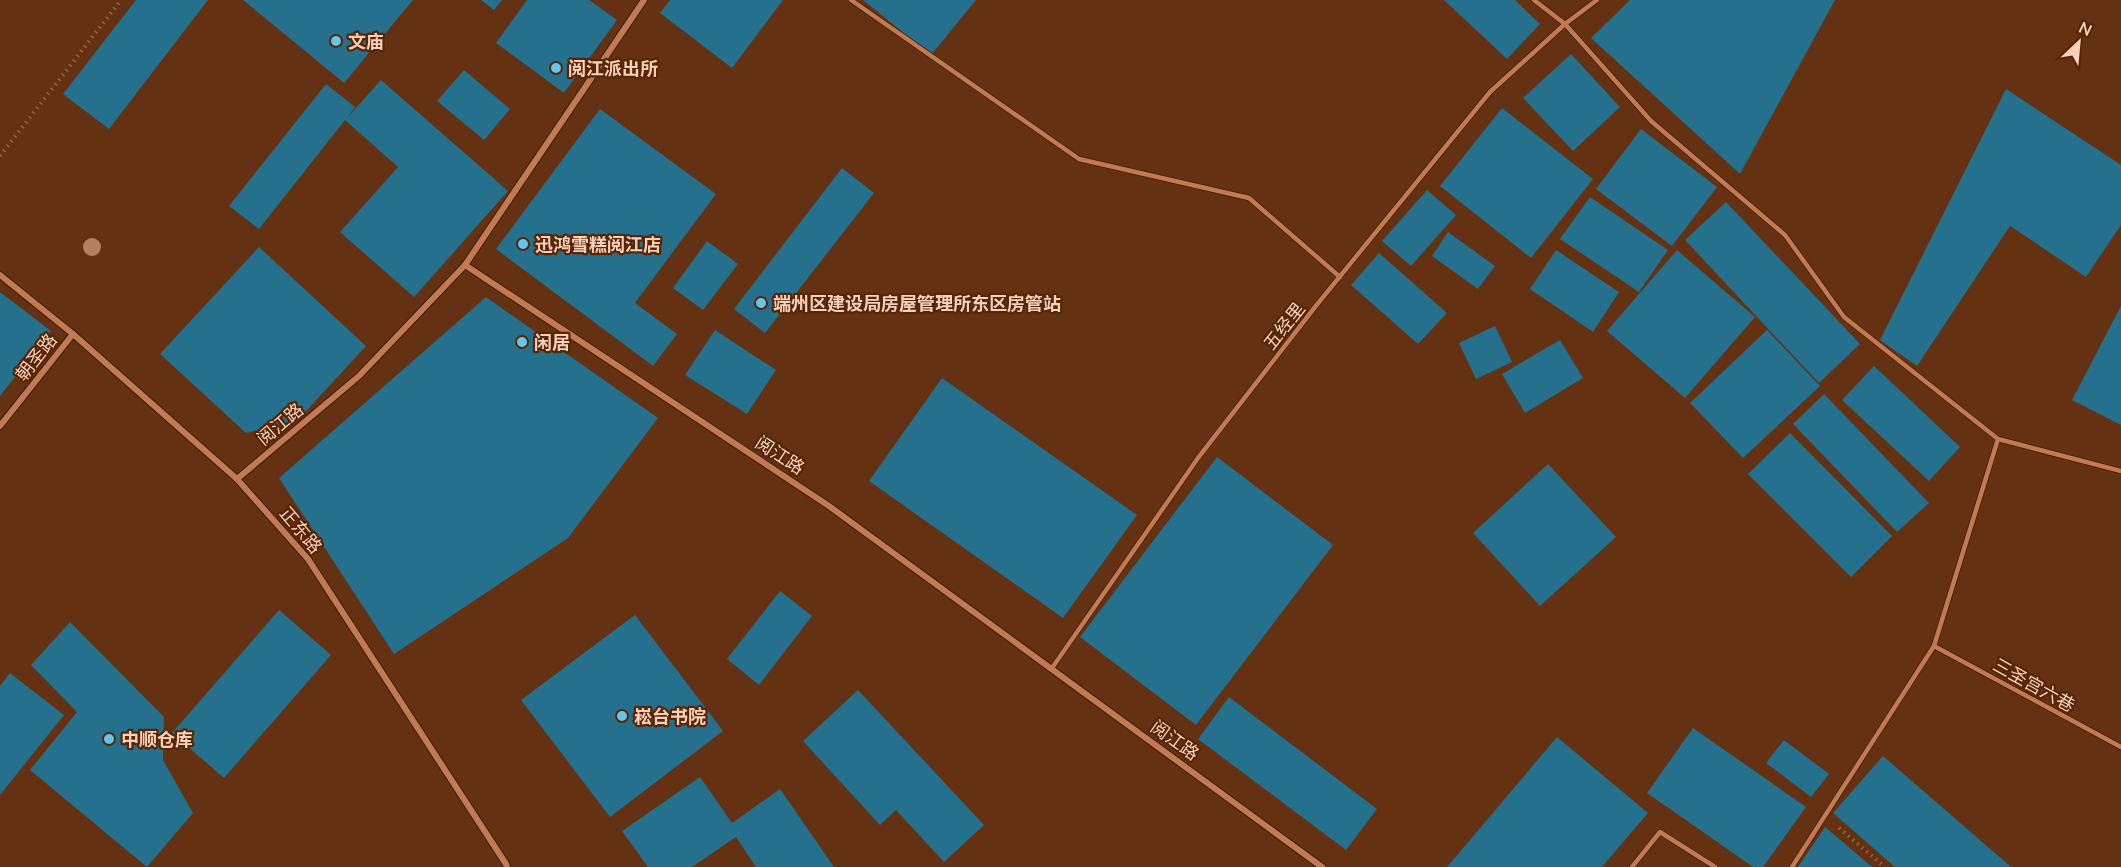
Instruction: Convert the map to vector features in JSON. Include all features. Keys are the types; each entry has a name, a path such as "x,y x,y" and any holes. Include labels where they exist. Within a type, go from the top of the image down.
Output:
{"street":[{"path":"465,265 644,0"},
{"name":"阅江路","path":"237,479 359,376 465,265 829,506 1322,867"},
{"name":"正东路","path":"0,275 73,334 237,479 308,559 507,867"},
{"name":"朝圣路","path":"0,426 73,334"}],"lane":[{"path":"851,0 1079,159 1249,198 1340,277"},
{"path":"1534,0 1565,24 1651,121 1785,235 1844,317 1998,439 2121,471"},
{"name":"五经里","path":"1052,668 1198,458 1340,277 1490,92 1565,24 1597,0"},
{"path":"1792,867 1934,646 1998,439"},
{"name":"三圣宫六巷","path":"1934,646 2121,747"},
{"path":"1632,867 1660,832 1715,867"}],"path":[{"path":"0,156 121,0"},
{"path":"1824,816 1885,867"}],"building":[{"path":"136,0 208,0 109,129 63,94"},
{"name":"文庙","path":"243,0 413,0 344,83"},
{"path":"481,0 502,0 494,10"},
{"name":"阅江派出所","path":"527,0 589,0 617,20 564,93 496,43"},
{"path":"670,0 783,0 732,68 660,13"},
{"path":"863,0 976,0 931,55"},
{"path":"1444,0 1515,0 1540,24 1507,59"},
{"path":"1630,0 1835,0 1740,174 1591,38"},
{"path":"1571,54 1620,107 1573,151 1523,98"},
{"path":"464,70 510,109 484,140 437,101"},
{"path":"381,80 508,191 414,297 340,232 398,167 345,120 259,229 229,206 326,84 355,107 347,118"},
{"path":"2006,89 2121,165 2121,225 2086,277 2010,226 1917,366 1880,340"},
{"path":"1502,108 1593,179 1531,258 1440,186"},
{"path":"600,109 716,194 635,303 677,334 653,366 496,249"},
{"path":"1641,129 1717,187 1672,246 1596,189"},
{"path":"842,168 874,193 765,333 734,309"},
{"path":"1427,190 1456,215 1411,266 1382,241"},
{"path":"1590,197 1668,250 1639,292 1560,239"},
{"path":"1726,202 1860,344 1819,383 1685,240"},
{"path":"1448,232 1495,266 1478,289 1432,256"},
{"path":"707,241 738,264 703,310 673,288"},
{"path":"259,247 366,346 298,420 246,433 160,354"},
{"path":"1556,250 1619,292 1593,332 1530,289"},
{"path":"1677,250 1755,317 1685,398 1607,331"},
{"path":"1379,253 1447,313 1418,344 1351,285"},
{"path":"0,292 51,331 0,396"},
{"path":"486,297 658,418 568,538 394,654 279,478"},
{"path":"2121,306 2121,425 2072,400"},
{"path":"1495,326 1512,362 1476,379 1459,343"},
{"path":"715,330 776,370 747,414 685,375"},
{"path":"1767,330 1820,386 1743,458 1690,403"},
{"path":"1560,340 1583,378 1525,413 1502,374"},
{"path":"1874,366 1960,447 1929,481 1842,400"},
{"path":"942,378 1137,515 1063,618 869,481"},
{"path":"1824,394 1929,503 1897,532 1793,424"},
{"path":"1790,433 1892,536 1851,577 1748,474"},
{"path":"1217,457 1333,545 1196,725 1080,637"},
{"path":"1548,464 1616,537 1540,606 1473,533"},
{"path":"780,591 812,616 759,685 727,659"},
{"path":"279,610 331,655 224,778 172,733"},
{"name":"崧台书院","path":"635,615 723,731 610,817 521,700"},
{"name":"中顺仓库","path":"70,622 164,717 163,760 193,813 147,867 30,770 77,712 31,665"},
{"path":"10,673 64,715 0,795 0,686"},
{"path":"858,690 984,825 944,862 896,810 880,825 803,741"},
{"path":"1229,697 1377,809 1346,850 1198,739"},
{"path":"1693,728 1806,807 1763,867 1753,867 1647,793"},
{"path":"1557,737 1648,813 1602,867 1447,867"},
{"path":"1784,740 1829,774 1811,797 1766,763"},
{"path":"1883,756 2011,867 1895,867 1833,813"},
{"path":"700,777 732,823 780,789 834,867 756,867 736,837 692,867 648,867 622,831"},
{"path":"1825,827 1872,867 1798,867"}],"place":[{"name":"文庙","path":"336,41"},
{"name":"阅江派出所","path":"556,68"},
{"name":"迅鸿雪糕阅江店","path":"523,244"},
{"name":"端州区建设局房屋管理所东区房管站","path":"761,303"},
{"name":"闲居","path":"522,342"},
{"name":"崧台书院","path":"622,716"},
{"name":"中顺仓库","path":"109,739"}]}
